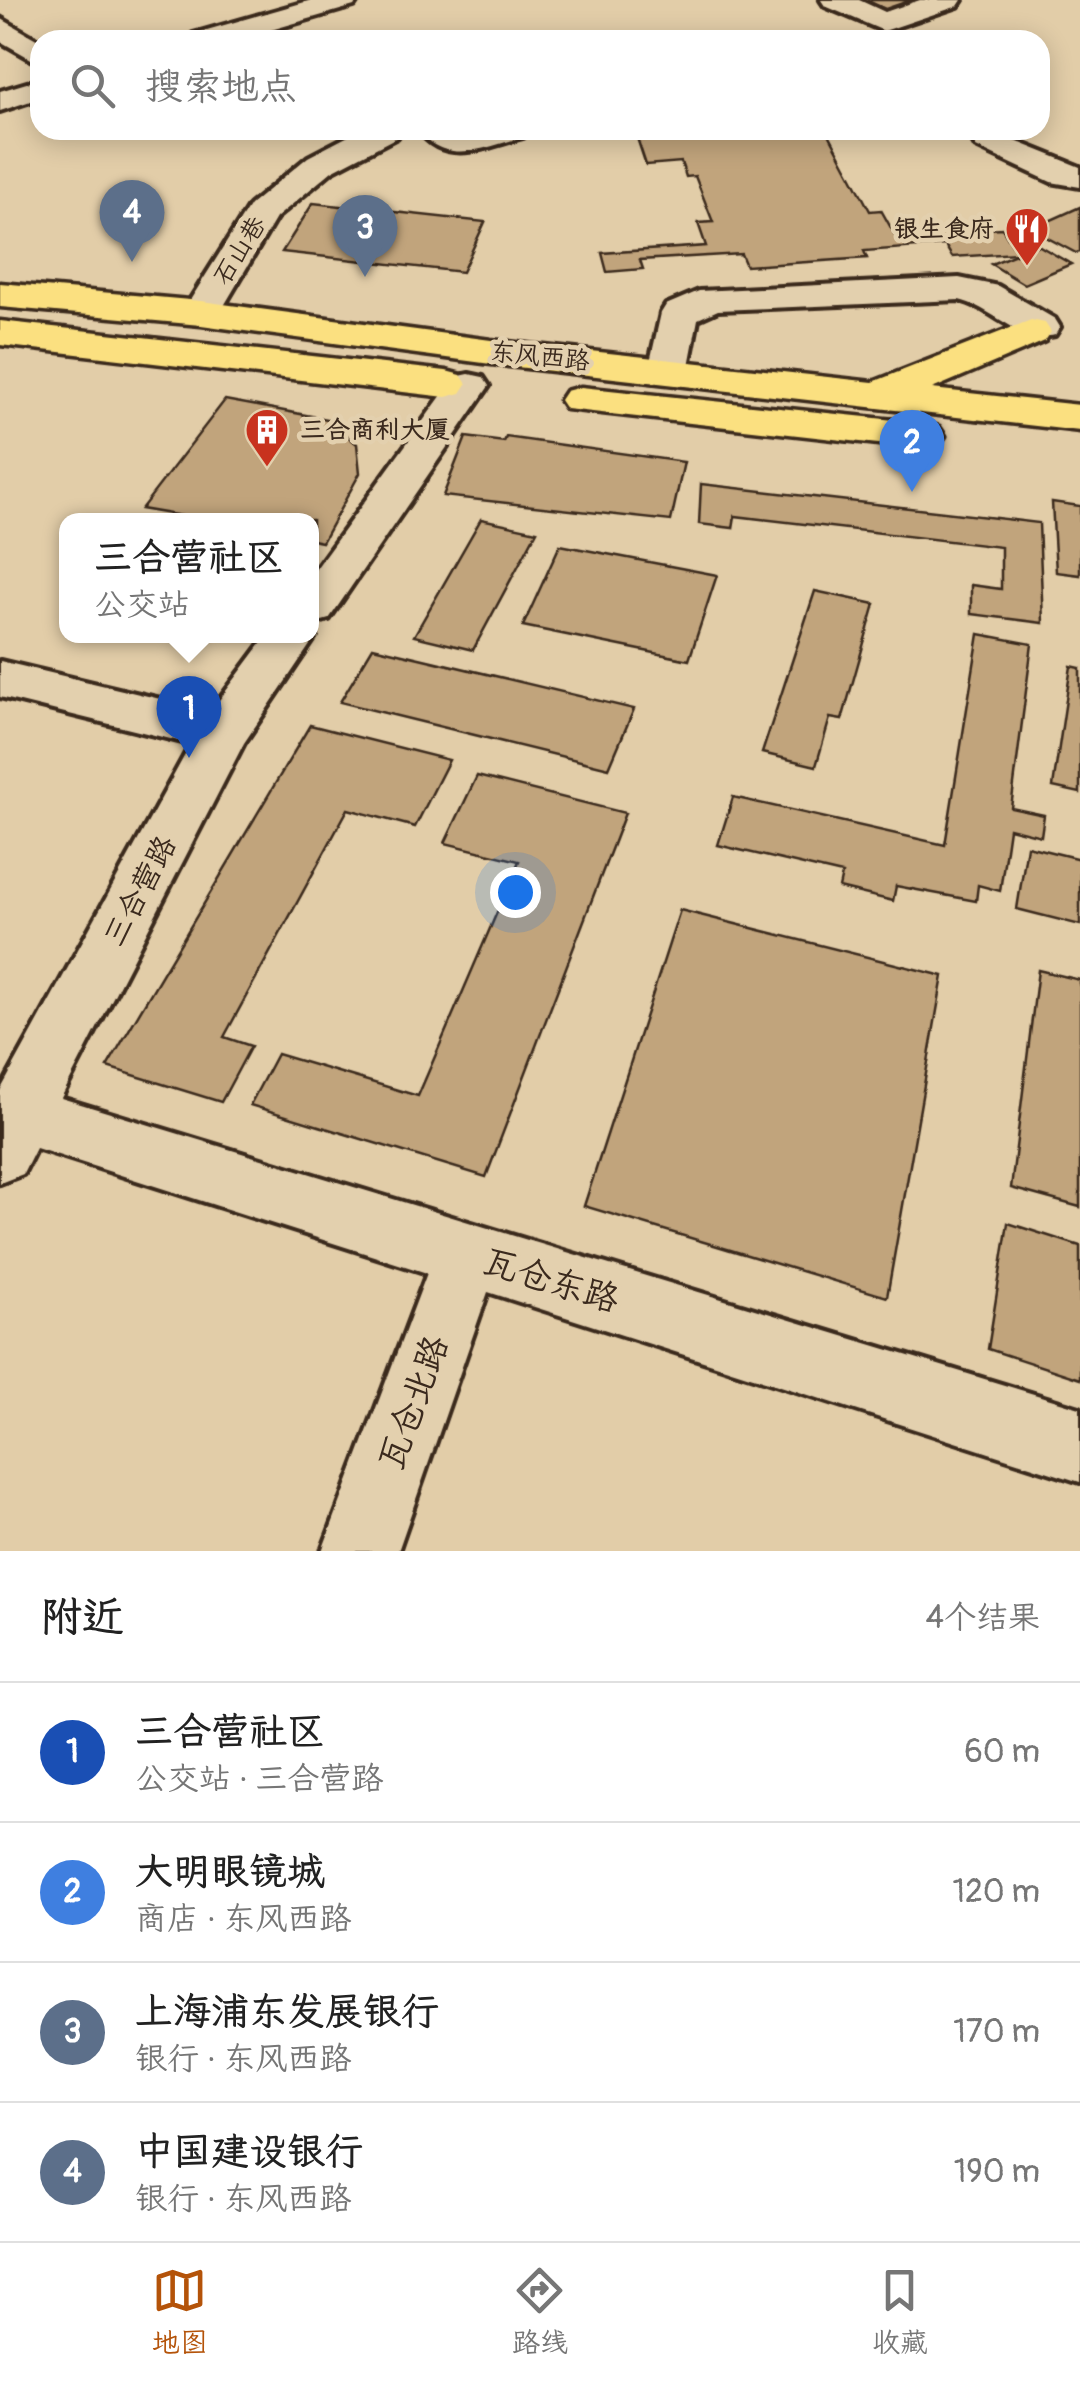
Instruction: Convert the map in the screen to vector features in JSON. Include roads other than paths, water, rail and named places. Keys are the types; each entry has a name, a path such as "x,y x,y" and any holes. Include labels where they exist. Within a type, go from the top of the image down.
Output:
{"main road":[{"name":"东风西路","path":"0,295 201,313 1080,418"},
{"path":"871,393 949,370 1036,330"},
{"path":"1036,330 1015,356 1012,370 1034,394 1080,418"},
{"name":"东风西路","path":"0,332 792,424 1080,452"}],"street":[{"path":"235,0 272,30"},
{"path":"279,30 344,0"},
{"path":"835,0 871,30"},
{"path":"874,30 948,0"},
{"path":"0,28 30,48"},
{"path":"0,102 30,92"},
{"name":"石山巷","path":"201,313 262,212 320,164 366,140"},
{"path":"988,140 1063,174 1080,177"},
{"path":"668,371 680,312 712,299 959,288 985,294 1036,330 1080,308"},
{"path":"319,598 469,386"},
{"name":"三合营路","path":"11,1134 223,733 287,643"},
{"path":"0,679 223,733"},
{"name":"瓦仓东路","path":"11,1134 468,1255 1080,1445"},
{"name":"瓦仓北路","path":"360,1551 468,1255"}],"place":[{"name":"中国建设银行","path":"132,262"},
{"name":"银生食府","path":"1027,267"},
{"name":"上海浦东发展银行","path":"365,277"},
{"name":"三合商利大厦","path":"267,468"},
{"name":"大明眼镜城","path":"912,492"},
{"name":"三合营社区","path":"189,758"}]}
